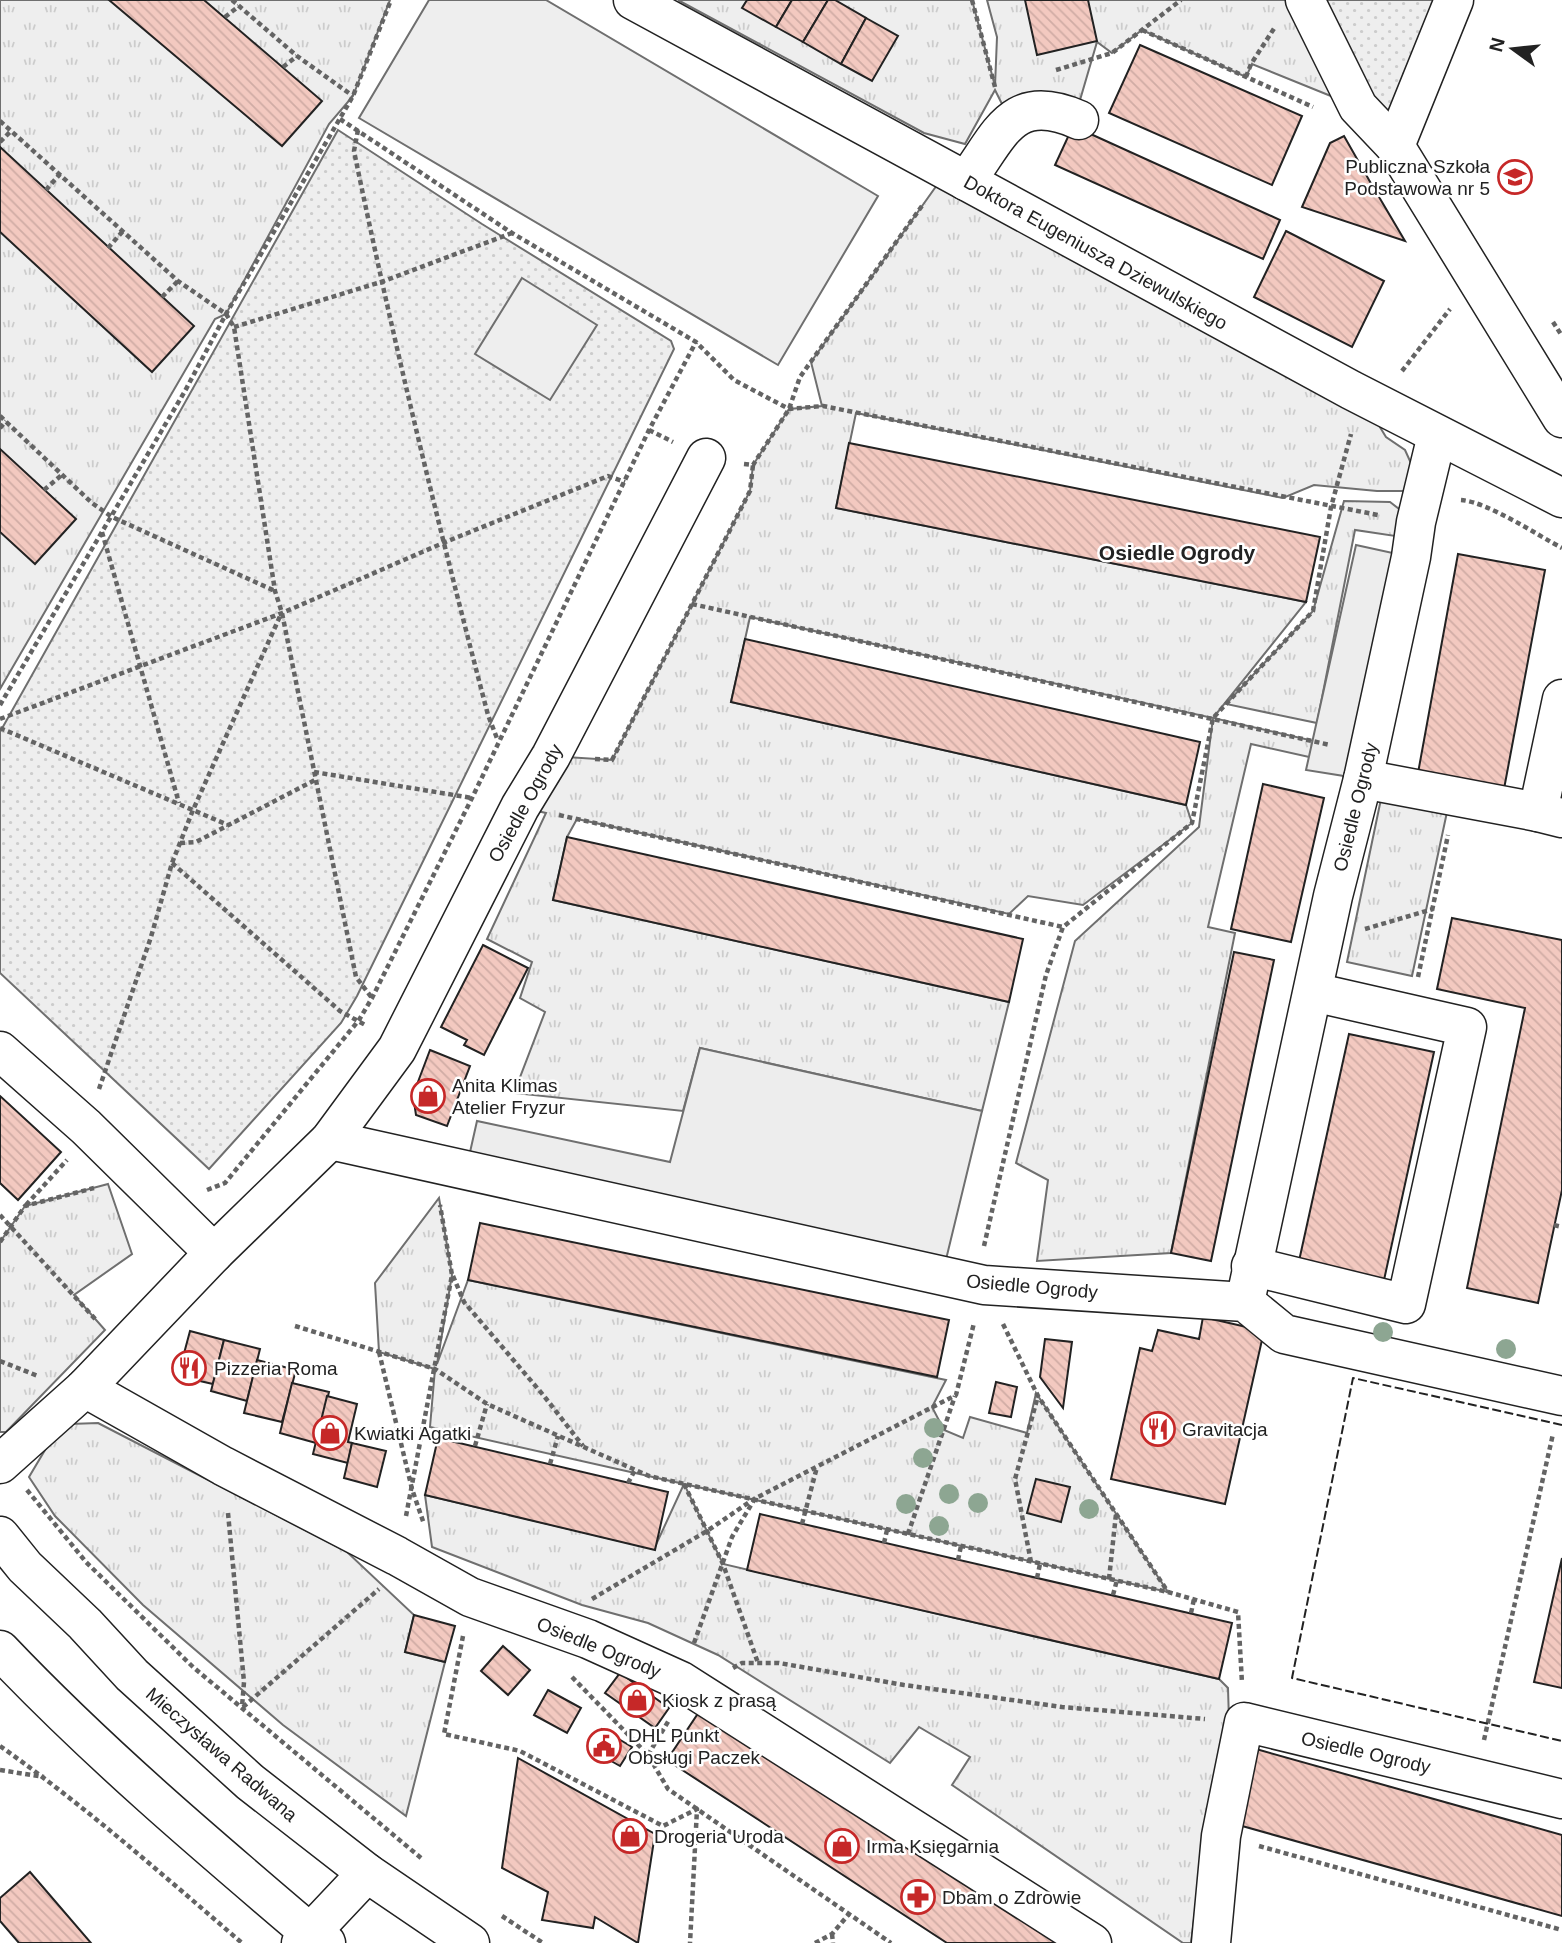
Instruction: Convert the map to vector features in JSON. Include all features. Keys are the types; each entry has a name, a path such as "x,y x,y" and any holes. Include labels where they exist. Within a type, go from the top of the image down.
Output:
{"street":[{"name":"Doktora Eugeniusza Dziewulskiego","path":"633,0 1361,396 1562,498"},
{"path":"1384,135 1454,0"},
{"path":"1292,11 1358,107 1384,135 1481,284 1562,418"},
{"path":"957,176 1007,122 1024,114 1058,111 1079,120"},
{"name":"Osiedle Ogrody","path":"330,1140 984,1285 1248,1284 1366,766 1411,557 1416,522 1437,435"},
{"name":"Osiedle Ogrody","path":"2,1463 85,1388 214,1253 330,1140 397,1049 520,807 551,756 706,458"},
{"path":"1366,766 1456,797 1550,815 1562,699"},
{"path":"1248,1284 1406,1304 1467,1027 1313,992"},
{"path":"0,1051 131,1170 214,1253"},
{"path":"1248,1284 1284,1334 1562,1396"},
{"name":"Osiedle Ogrody","path":"85,1388 223,1466 470,1597 588,1639 688,1686 1092,1943"},
{"name":"Mieczysława Radwana","path":"0,1536 25,1567 132,1675 250,1783 367,1873 470,1943"},
{"path":"0,1650 58,1711 165,1810 313,1940 367,1873"},
{"path":"1211,1943 1220,1836 1244,1722"},
{"name":"Osiedle Ogrody","path":"1244,1722 1553,1797"}],"path":[{"path":"232,0 297,56 353,96"},
{"path":"0,705 112,517 353,96 391,0"},
{"path":"972,0 996,89"},
{"path":"1047,73 1112,53 1181,0"},
{"path":"225,17 239,6"},
{"path":"1246,77 1251,64 1292,11"},
{"path":"1142,30 1348,123 1384,135"},
{"path":"283,67 297,56"},
{"path":"340,119 512,233 696,342 734,380 789,409 823,406 1439,528 1443,509 1459,499 1469,500 1562,548"},
{"path":"0,121 178,281 226,314 234,327 275,591 282,613 356,976 372,998"},
{"path":"358,130 354,151 381,282 443,543 488,715 498,742"},
{"path":"0,142 11,131"},
{"path":"46,190 60,174"},
{"path":"551,756 612,760 750,491 753,465 789,409 800,377 957,176"},
{"path":"108,248 123,231"},
{"path":"234,327 381,282 512,233"},
{"path":"162,297 178,281"},
{"path":"908,1534 956,1395 984,1285 983,1254 994,1201 1046,975 1063,927 1192,822 1213,718 1313,611 1331,507 1361,396 1390,385 1461,295 1481,284"},
{"path":"1549,315 1562,336"},
{"path":"1556,326 1562,323"},
{"path":"202,1191 225,1183 359,1020 372,998 649,430 696,342"},
{"path":"0,416 92,503 112,517 275,591"},
{"path":"0,428 6,421"},
{"path":"706,458 753,465"},
{"path":"44,490 63,474"},
{"path":"0,719 282,613 443,543 608,476 625,482"},
{"path":"102,532 179,803"},
{"path":"692,604 1213,718 1366,766"},
{"path":"0,1242 25,1206 68,1159 86,1128 151,937 172,863 193,810 282,613"},
{"path":"0,728 229,825"},
{"path":"314,772 471,798"},
{"path":"180,843 196,842 315,780"},
{"path":"1410,1014 1456,797"},
{"path":"520,807 1063,927"},
{"path":"172,863 340,1011 359,1020"},
{"path":"1324,942 1433,909"},
{"path":"432,1163 452,1275 464,1302 544,1396 583,1447"},
{"path":"25,1206 108,1184 131,1170"},
{"path":"0,1215 123,1348"},
{"path":"1554,1225 1562,1227"},
{"path":"242,1708 402,1560 412,1489 452,1275"},
{"path":"984,1285 1038,1396 1168,1592"},
{"path":"295,1326 435,1369 487,1404 649,1476 1117,1580 1238,1612 1244,1722 1062,1707 904,1685 779,1663 741,1663 688,1686"},
{"path":"379,1352 412,1489"},
{"path":"891,1943 668,1789 648,1755 558,1662 547,1625 707,1531 754,1499 956,1395"},
{"path":"1031,1562 1015,1479 1038,1396"},
{"path":"1475,1778 1562,1396"},
{"path":"475,1446 487,1404"},
{"path":"550,1464 558,1436"},
{"path":"2,1463 86,1562 193,1667 422,1860"},
{"path":"223,1466 244,1682 242,1708"},
{"path":"802,1524 817,1466"},
{"path":"628,1483 635,1470"},
{"path":"684,1483 723,1564 758,1663"},
{"path":"648,1755 688,1686 732,1537 754,1499"},
{"path":"1109,1579 1116,1514"},
{"path":"884,1543 887,1530"},
{"path":"958,1560 961,1546"},
{"path":"1037,1578 1040,1564"},
{"path":"1114,1595 1117,1580"},
{"path":"470,1597 444,1734 520,1751 663,1826 697,1809"},
{"path":"1191,1613 1194,1599"},
{"path":"0,1746 44,1777 135,1851 242,1943"},
{"path":"0,1770 44,1777"},
{"path":"690,1943 697,1809"},
{"path":"1220,1836 1562,1930"},
{"path":"815,1943 832,1934 849,1914"},
{"path":"501,1916 543,1943"},
{"path":"832,1934 833,1943"}],"green space":[{"path":"0,0 390,0 353,96 329,124 226,314 215,319 0,689"},
{"path":"429,0 546,0 878,196 778,365 359,118"},
{"path":"678,0 972,0 995,86 997,37 987,0 1305,0 1358,107 1252,64 1246,77 1142,30 1112,53 1097,42 1080,100 1041,92 1003,106 995,90 965,144 924,133"},
{"path":"1305,0 1454,0 1395,146"},
{"path":"338,130 482,224 671,341 674,349 357,996 341,1023 209,1169 0,973 0,732"},
{"path":"947,171 1361,396 1386,437 1405,450 1415,472 1405,491 1314,485 1283,498 856,413 836,508 1306,602 1213,718 750,617 731,702 1186,805 1192,823 1083,905 1028,896 1009,914 577,819 567,837 553,900 1009,1002 982,1111 700,1048 683,1111 514,1093 545,1012 520,998 532,962 487,939 546,813 520,807 551,756 612,760 750,491 753,465 789,409 822,406 811,362"},
{"path":"522,278 597,325 550,400 475,354"},
{"path":"1344,501 1390,502 1403,512 1395,536 1355,530 1317,723 1226,704 1313,611"},
{"path":"1213,718 1340,747 1336,763 1251,744 1208,927 1235,933 1171,1253 1037,1261 1048,1180 1016,1163 1075,941 1199,827"},
{"path":"1381,799 1447,812 1412,976 1347,962"},
{"path":"108,1184 132,1254 74,1295 105,1330 6,1432 0,1432 0,1242 25,1206"},
{"path":"439,1198 452,1275 437,1364 468,1280 946,1380 932,1407 944,1430 963,1438 970,1417 1027,1433 1036,1393 1168,1592 430,1427 435,1369 379,1352 375,1283"},
{"path":"98,1423 346,1551 414,1615 405,1652 445,1662 406,1816 283,1725 143,1605 55,1516 29,1477 51,1440 70,1424"},
{"path":"684,1484 723,1564 1219,1679 1228,1688 1229,1721 1202,1855 1191,1943 1183,1943 952,1785 970,1757 919,1727 890,1763 718,1655 648,1623 582,1605 432,1547 425,1495 654,1549"}],"shaded area":[{"path":"1356,545 1411,557 1363,779 1306,770"},
{"path":"700,1048 982,1111 942,1276 466,1170 477,1121 670,1162"}],"building":[{"path":"109,0 204,0 322,101 282,146"},
{"path":"747,0 792,0 776,27 742,8"},
{"path":"792,0 828,0 803,42 776,27"},
{"path":"828,0 835,0 866,18 841,64 803,42"},
{"path":"1025,0 1088,0 1097,41 1037,55"},
{"path":"866,18 898,36 872,81 841,64"},
{"path":"1140,45 1302,116 1272,185 1109,113"},
{"path":"1073,126 1280,220 1263,259 1055,165"},
{"path":"1344,136 1405,241 1302,207 1330,143"},
{"path":"0,147 194,326 152,372 0,232"},
{"path":"1286,231 1384,281 1352,347 1254,297"},
{"path":"849,443 1320,537 1306,602 836,508"},
{"path":"0,449 76,519 35,564 0,532"},
{"path":"1458,554 1545,570 1504,789 1418,773"},
{"path":"745,639 1200,742 1186,805 731,702"},
{"path":"1263,784 1324,798 1291,942 1231,929"},
{"path":"567,837 1023,939 1009,1002 553,900"},
{"path":"1452,918 1562,940 1562,1190 1538,1303 1467,1288 1525,1008 1437,989"},
{"path":"483,945 528,968 484,1055 464,1045 467,1040 441,1027"},
{"path":"1234,952 1274,960 1211,1261 1171,1253"},
{"path":"1349,1034 1434,1052 1384,1280 1299,1261"},
{"path":"430,1050 470,1066 447,1126 416,1115 413,1095"},
{"path":"0,1096 61,1152 18,1200 0,1183"},
{"path":"480,1223 949,1320 937,1377 468,1280"},
{"path":"1203,1317 1264,1331 1225,1504 1111,1479 1140,1348 1152,1351 1158,1330 1199,1339"},
{"path":"190,1331 224,1340 213,1384 178,1376"},
{"path":"1045,1339 1072,1342 1063,1408 1040,1377"},
{"path":"224,1340 260,1349 247,1401 211,1391"},
{"path":"257,1360 296,1370 282,1422 244,1413"},
{"path":"996,1382 1017,1387 1011,1417 989,1413"},
{"path":"292,1383 329,1392 316,1443 280,1433"},
{"path":"327,1396 357,1404 348,1442 352,1443 348,1463 313,1454"},
{"path":"438,1438 668,1492 655,1550 425,1495"},
{"path":"352,1443 386,1451 377,1487 344,1478"},
{"path":"1036,1479 1070,1487 1061,1522 1027,1513"},
{"path":"760,1514 1232,1623 1219,1679 747,1570"},
{"path":"1562,1558 1562,1688 1534,1682"},
{"path":"414,1615 455,1626 445,1662 405,1652"},
{"path":"503,1646 530,1670 508,1695 481,1671"},
{"name":"Kiosk z prasą","path":"620,1673 669,1708 655,1728 605,1693"},
{"path":"548,1690 581,1708 567,1733 534,1715"},
{"path":"703,1706 1064,1943 947,1943 667,1760"},
{"path":"602,1729 632,1747 620,1766 590,1749"},
{"path":"1256,1749 1562,1835 1562,1916 1235,1824"},
{"path":"518,1758 655,1834 638,1943 595,1917 593,1928 542,1920 548,1892 502,1868"},
{"path":"30,1872 91,1943 19,1943 0,1921 0,1898"}],"fence":[{"path":"1562,1425 1353,1378 1292,1678 1562,1741"}],"place":[{"name":"Publiczna Szkoła Podstawowa nr 5","path":"1515,177"},
{"name":"Anita Klimas Atelier Fryzur","path":"428,1096"},
{"name":"Pizzeria Roma","path":"189,1368"},
{"name":"Gravitacja","path":"1158,1429"},
{"name":"Kwiatki Agatki","path":"330,1433"},
{"name":"Kiosk z prasą","path":"637,1700"},
{"name":"DHL Punkt Obsługi Paczek","path":"604,1746"},
{"name":"Drogeria Uroda","path":"630,1836"},
{"name":"Irma Księgarnia","path":"842,1846"},
{"name":"Dbam o Zdrowie","path":"918,1897"}],"district":[{"name":"Osiedle Ogrody","path":"1177,553"}]}
